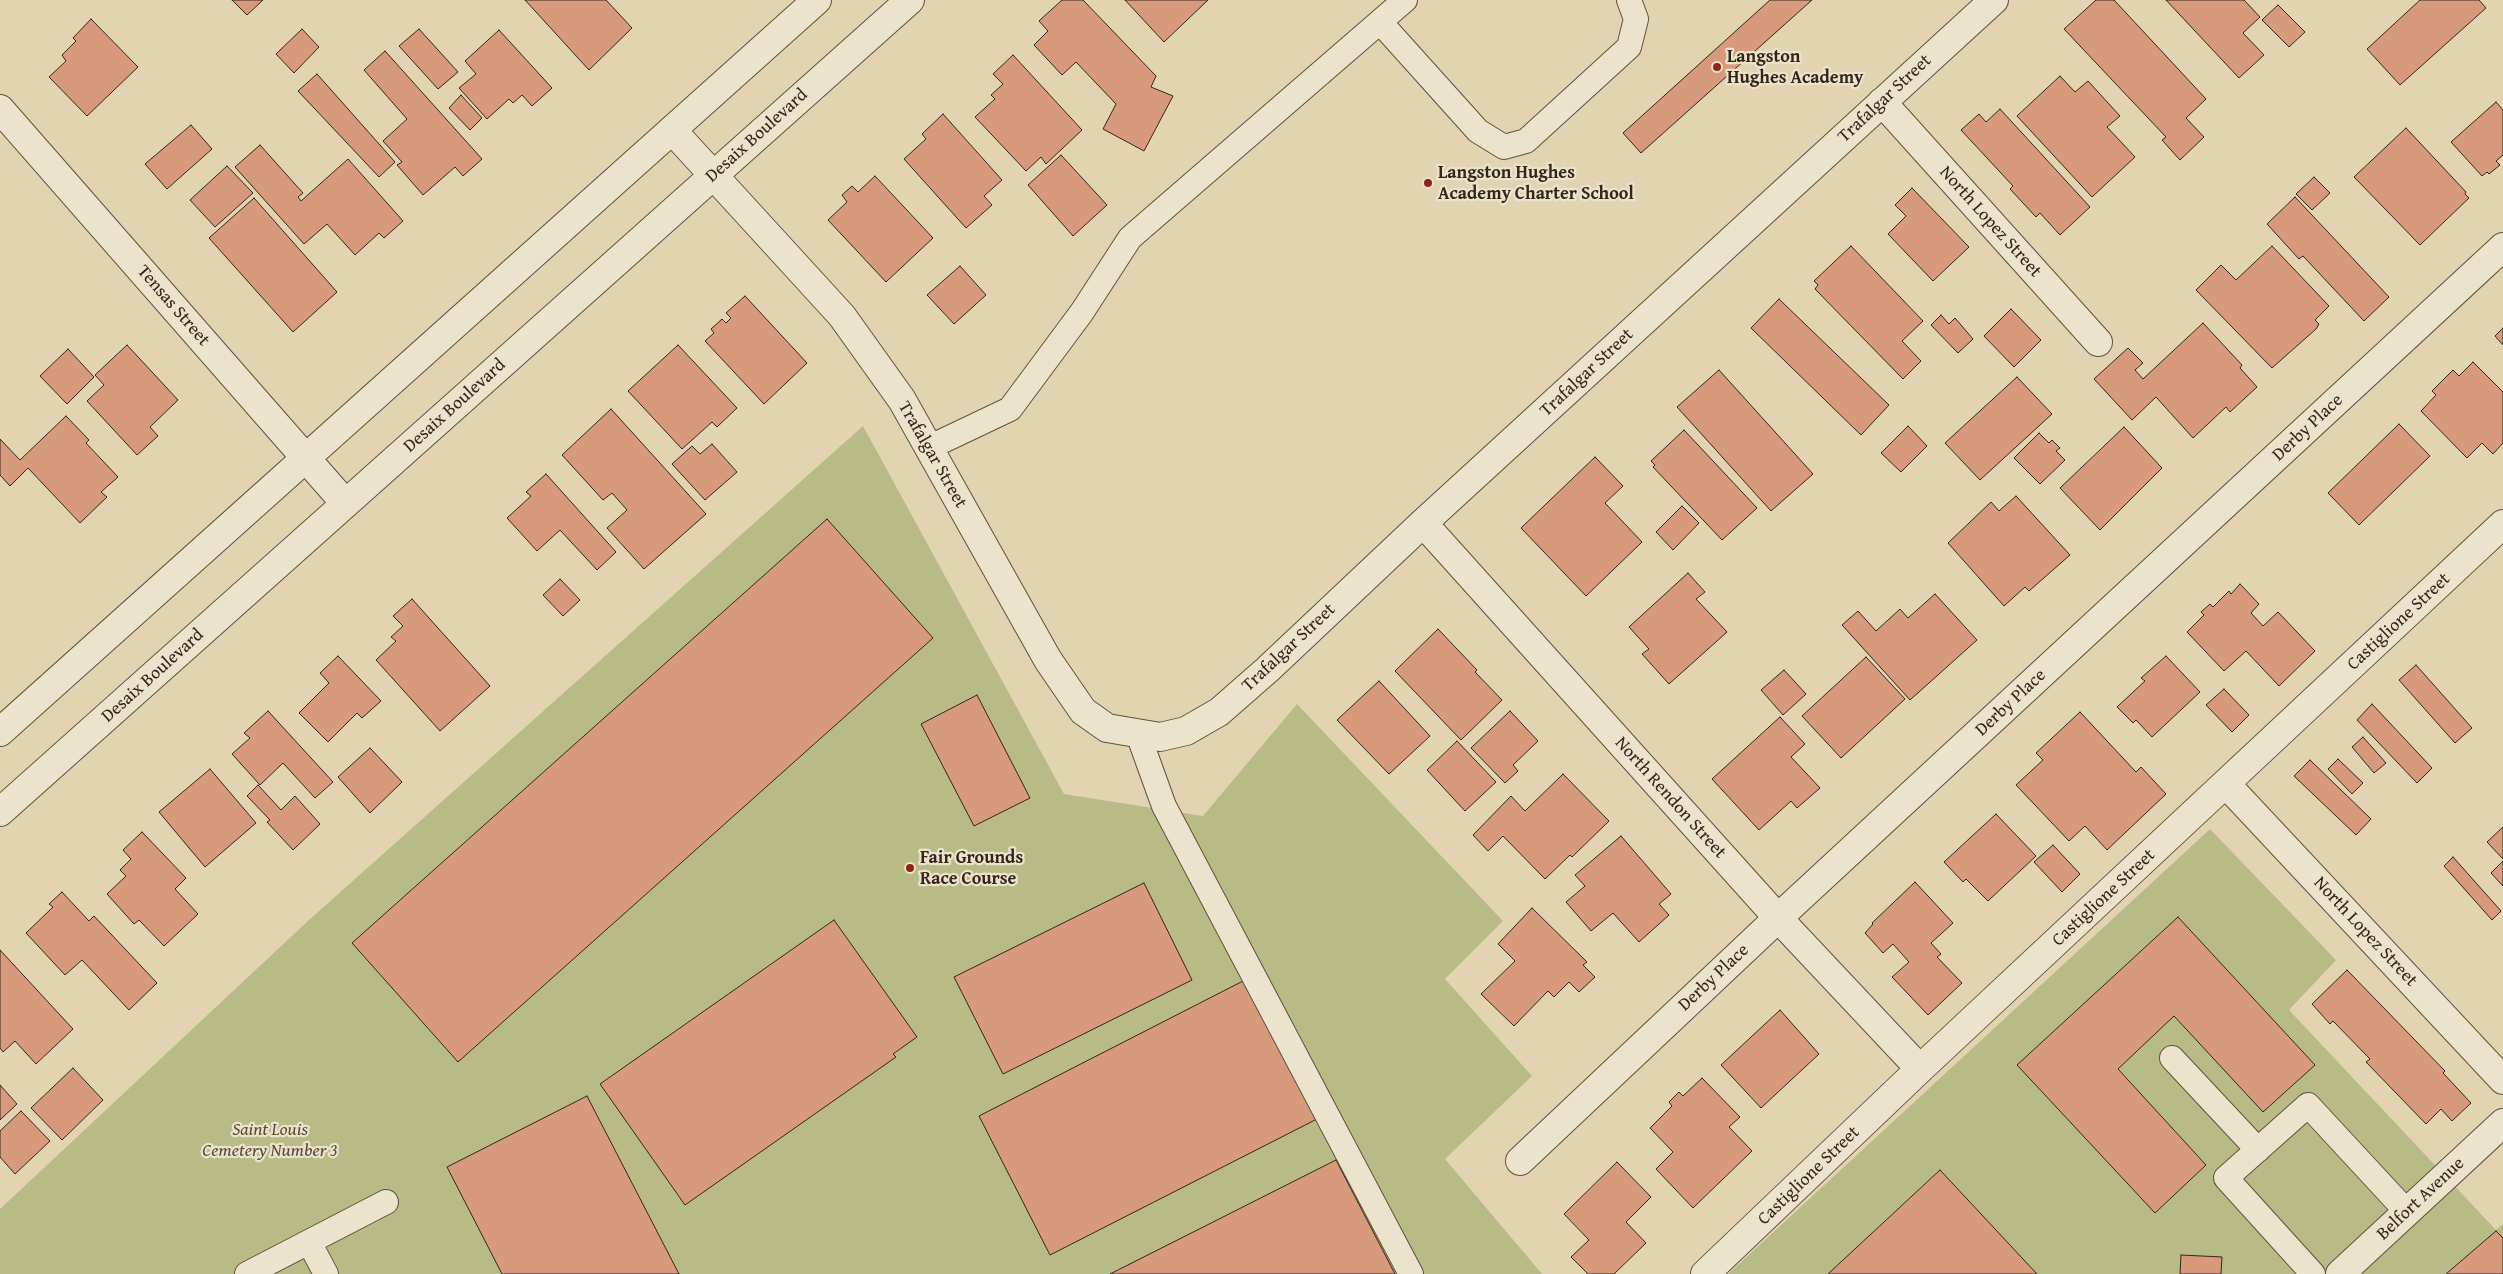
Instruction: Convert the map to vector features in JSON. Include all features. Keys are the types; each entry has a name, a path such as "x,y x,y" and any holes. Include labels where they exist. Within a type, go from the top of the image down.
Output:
{"street":[{"path":"0,732 818,0"},
{"name":"Desaix Boulevard","path":"0,812 910,0"},
{"name":"Trafalgar Street","path":"672,130 712,176 842,316 902,400 1066,689 1083,711 1107,728 1160,737 1186,730 1219,712 1267,670 1423,524 1994,0"},
{"name":"North Lopez Street","path":"1882,102 2098,342"},
{"name":"Tensas Street","path":"0,109 346,503"},
{"name":"Derby Place","path":"1520,1161 1778,918 2503,247"},
{"name":"North Rendon Street","path":"1423,524 1778,918 1920,1069"},
{"name":"Castiglione Street","path":"1706,1274 1920,1069 2503,524"},
{"name":"North Lopez Street","path":"2226,784 2503,1080"},
{"name":"Belfort Avenue","path":"2340,1274 2503,1123"}],"lane":[{"path":"928,448 1010,409 1082,312 1130,238 1404,0"},
{"path":"1380,22 1478,131 1504,147 1526,141 1629,47 1636,19 1629,0"},
{"path":"1138,734 1164,806 1411,1274"},
{"path":"2172,1058 2258,1150"},
{"path":"2313,1274 2226,1178 2308,1105 2407,1212"},
{"path":"247,1274 386,1202"},
{"path":"309,1242 326,1274"}],"green space":[{"name":"Fair Grounds Race Course","path":"863,426 1064,794 1203,816 1297,704 1503,921 1445,979 1532,1076 1445,1159 1542,1274 0,1274 0,1209 309,920"},
{"path":"2210,829 2336,960 2289,1010 2496,1230 2503,1224 2503,1274 1728,1274"}],"building":[{"path":"232,0 263,0 247,15"},
{"path":"525,0 606,0 632,28 589,70"},
{"path":"1062,0 1083,0 1156,76 1151,87 1173,96 1144,151 1103,129 1116,104 1076,62 1062,75 1034,45 1048,31 1039,21"},
{"path":"1125,0 1208,0 1164,42"},
{"name":"Langston Hughes Academy","path":"1770,0 1812,0 1641,153 1623,133"},
{"path":"2096,0 2114,0 2206,99 2186,118 2204,137 2180,160 2162,140 2166,137 2064,29"},
{"path":"2166,0 2244,0 2260,17 2243,33 2264,55 2239,78"},
{"path":"2420,0 2479,0 2486,8 2400,85 2367,49"},
{"path":"2278,5 2305,32 2289,47 2262,20"},
{"path":"91,19 138,67 87,116 49,77 66,61 62,55 76,41 73,38"},
{"path":"302,29 319,47 294,73 276,54"},
{"path":"419,29 458,72 438,89 399,46"},
{"path":"499,30 552,88 532,106 522,95 513,103 509,99 487,119 459,88 476,74 465,61"},
{"path":"385,51 482,159 463,176 455,167 423,195 397,165 402,162 383,141 407,119 364,70"},
{"path":"1013,55 1082,130 1046,164 1041,157 1026,171 975,117 995,99 991,95 1003,84 993,74"},
{"path":"317,74 395,162 379,177 298,91"},
{"path":"2060,76 2075,92 2088,81 2120,116 2107,127 2135,157 2092,197 2017,116"},
{"path":"461,95 482,118 470,130 449,108"},
{"path":"2496,102 2503,110 2503,155 2496,161 2500,165 2489,174 2487,172 2482,176 2451,142"},
{"path":"2000,109 2090,207 2060,235 2040,213 2036,217 2010,189 2013,186 1961,130 1979,114 1986,122"},
{"path":"943,114 1002,180 984,196 992,205 966,228 904,159 926,139 922,134"},
{"path":"191,125 212,149 167,189 145,164"},
{"path":"2406,128 2466,192 2465,194 2469,198 2420,245 2354,177"},
{"path":"260,145 303,193 298,197 301,201 348,159 403,221 384,238 379,233 355,255 327,224 304,244 235,167"},
{"path":"1061,155 1107,205 1073,236 1028,185"},
{"path":"227,166 253,193 215,227 190,200"},
{"path":"875,176 933,238 886,282 828,220 847,202 842,195 852,186 858,192"},
{"path":"2314,177 2330,193 2312,210 2296,194"},
{"path":"1912,188 1969,247 1933,281 1888,234 1906,216 1895,205"},
{"path":"2295,197 2389,297 2364,321 2303,256 2299,259 2267,224"},
{"path":"254,198 337,292 293,332 209,238"},
{"path":"1851,246 1923,321 1902,341 1921,361 1903,379 1815,289 1818,285 1814,281"},
{"path":"2272,246 2329,306 2315,320 2319,324 2316,329 2272,368 2196,290 2221,265 2236,280"},
{"path":"960,266 986,295 954,324 927,295"},
{"path":"745,296 807,363 764,404 705,341 714,333 711,329 722,319 726,323 731,318 726,313"},
{"path":"1779,299 1889,405 1861,435 1751,328"},
{"path":"2011,309 2041,340 2014,367 1984,336"},
{"path":"1941,315 1949,324 1955,318 1973,339 1958,353 1931,325"},
{"path":"2203,323 2242,365 2240,368 2257,387 2230,412 2226,407 2193,438 2156,397 2132,420 2094,379 2128,348 2143,363 2135,370 2143,379"},
{"path":"2503,328 2503,345 2495,336"},
{"path":"127,345 178,400 150,427 158,436 137,455 87,401 104,385 95,375"},
{"path":"678,345 737,408 717,427 712,422 682,449 628,391"},
{"path":"68,349 94,377 67,404 40,376"},
{"path":"2473,362 2503,392 2503,443 2493,454 2482,443 2467,458 2421,411 2436,395 2432,391 2453,370 2459,376"},
{"path":"1719,370 1813,474 1771,511 1677,407"},
{"path":"2017,377 2052,414 1980,480 1945,443"},
{"path":"611,409 706,514 644,569 607,528 627,510 612,493 603,500 562,455"},
{"path":"66,416 89,440 86,443 118,477 101,492 107,497 80,523 28,468 10,486 0,475 0,439 20,460"},
{"path":"2399,424 2430,456 2359,525 2328,493"},
{"path":"1908,426 1927,446 1901,472 1881,453"},
{"path":"2124,427 2162,468 2100,530 2060,488"},
{"path":"1684,430 1757,508 1722,540 1653,467 1655,465 1651,461"},
{"path":"2039,433 2049,443 2052,440 2060,448 2056,451 2065,460 2040,484 2014,458"},
{"path":"712,444 737,472 705,500 672,464 692,446 700,454"},
{"path":"1595,457 1623,486 1605,503 1642,542 1586,596 1521,528"},
{"path":"546,474 616,552 597,570 560,530 537,551 507,518 531,496 526,492"},
{"path":"2016,496 2070,555 2029,591 2025,587 2004,606 1948,543 1991,502 1999,511"},
{"path":"1682,506 1699,523 1673,550 1656,532"},
{"path":"827,519 933,638 458,1062 352,943"},
{"path":"1688,573 1705,592 1696,599 1727,632 1669,684 1642,654 1649,649 1629,627"},
{"path":"560,579 580,600 563,616 543,595"},
{"path":"2240,584 2259,604 2251,613 2263,626 2278,612 2315,651 2279,686 2246,651 2224,671 2187,632 2204,615 2201,612 2210,604 2213,607 2229,591 2231,594"},
{"path":"1935,594 1977,640 1910,700 1842,625 1858,611 1876,631 1900,609 1908,618"},
{"path":"412,599 490,686 440,731 376,660 396,641 391,637 403,626 393,616"},
{"path":"1438,629 1477,670 1475,672 1502,700 1461,740 1395,671"},
{"path":"338,656 381,701 362,718 357,713 328,742 299,713 329,683 320,673"},
{"path":"2166,656 2200,692 2152,737 2136,720 2133,723 2117,707 2145,681 2141,678"},
{"path":"1866,657 1905,699 1841,758 1802,716"},
{"path":"2416,665 2472,728 2455,743 2399,680"},
{"path":"1784,670 1806,694 1783,715 1761,690"},
{"path":"1379,681 1430,736 1389,774 1337,720"},
{"path":"2224,689 2249,715 2232,732 2206,705"},
{"path":"977,695 1030,798 974,826 921,724"},
{"path":"2372,704 2432,768 2417,783 2357,720"},
{"path":"268,711 333,782 315,798 283,763 260,785 232,754 250,738 244,733"},
{"path":"1510,711 1538,741 1513,765 1518,771 1505,783 1471,748"},
{"path":"2080,712 2136,772 2141,767 2166,794 2107,850 2085,826 2069,841 2016,785 2043,760 2036,753"},
{"path":"1780,717 1805,744 1791,757 1820,788 1797,808 1791,801 1759,830 1712,779"},
{"path":"2363,737 2386,763 2374,773 2352,747"},
{"path":"1457,741 1496,782 1465,811 1427,770"},
{"path":"370,748 402,782 370,813 338,777"},
{"path":"2338,759 2363,783 2352,794 2328,769"},
{"path":"2310,760 2371,819 2356,835 2294,776"},
{"path":"210,769 256,823 205,867 159,812"},
{"path":"1563,774 1609,821 1572,857 1570,855 1545,879 1503,836 1488,851 1473,835 1511,796 1525,811"},
{"path":"258,785 281,810 295,796 320,824 293,850 267,822 270,820 247,796"},
{"path":"1996,814 2036,856 1988,901 1966,879 1963,882 1944,862"},
{"path":"2503,827 2503,859 2487,842"},
{"path":"142,832 186,878 175,889 198,914 164,946 139,920 134,924 107,894 126,876 120,870 131,859 123,850"},
{"path":"1621,836 1671,894 1659,904 1669,915 1639,942 1613,913 1591,931 1566,902 1585,886 1575,875"},
{"path":"2053,845 2080,874 2062,892 2034,862"},
{"path":"2453,857 2501,911 2492,920 2444,866"},
{"path":"2503,861 2503,886 2491,873"},
{"path":"1915,882 1953,923 1931,943 1941,954 1937,957 1962,983 1928,1015 1892,977 1909,962 1893,944 1883,953 1865,933 1872,923"},
{"path":"1144,883 1192,980 1003,1074 954,977"},
{"path":"62,892 89,921 94,916 157,983 129,1010 82,960 65,975 26,933 53,907 49,904"},
{"path":"1532,908 1587,962 1583,965 1595,977 1579,992 1569,982 1554,997 1548,991 1514,1026 1481,994 1515,961 1498,944"},
{"path":"2178,917 2315,1065 2263,1112 2174,1016 2118,1069 2206,1165 2155,1213 2017,1065"},
{"path":"834,920 917,1037 893,1054 896,1057 685,1205 600,1084"},
{"path":"0,950 73,1029 36,1064 15,1041 3,1052 0,1048"},
{"path":"2347,970 2445,1071 2443,1073 2471,1103 2452,1121 2441,1109 2426,1124 2366,1062 2370,1059 2333,1021 2330,1024 2312,1004"},
{"path":"1245,980 1317,1119 1050,1255 979,1116"},
{"path":"1780,1010 1819,1054 1761,1108 1721,1065"},
{"path":"73,1068 103,1100 62,1140 31,1108"},
{"path":"1702,1078 1740,1117 1729,1127 1752,1151 1693,1208 1656,1169 1673,1152 1650,1128 1672,1106 1669,1102 1679,1092 1683,1096"},
{"path":"0,1085 17,1104 0,1120"},
{"path":"587,1096 679,1274 502,1274 447,1167"},
{"path":"21,1111 50,1141 15,1174 0,1157 0,1131"},
{"path":"1336,1160 1395,1274 1110,1274"},
{"path":"1617,1162 1651,1197 1626,1222 1646,1243 1614,1274 1588,1274 1571,1257 1589,1240 1564,1214"},
{"path":"1940,1170 2037,1274 1828,1274"},
{"path":"2496,1231 2503,1238 2503,1274 2446,1274"},
{"path":"2181,1255 2222,1257 2221,1274 2180,1274"}],"place":[{"name":"Langston Hughes Academy","path":"1717,67"},
{"name":"Langston Hughes Academy Charter School","path":"1428,183"},
{"name":"Fair Grounds Race Course","path":"910,868"}],"park label":[{"name":"Saint Louis Cemetery Number 3","path":"270,1140"}]}
